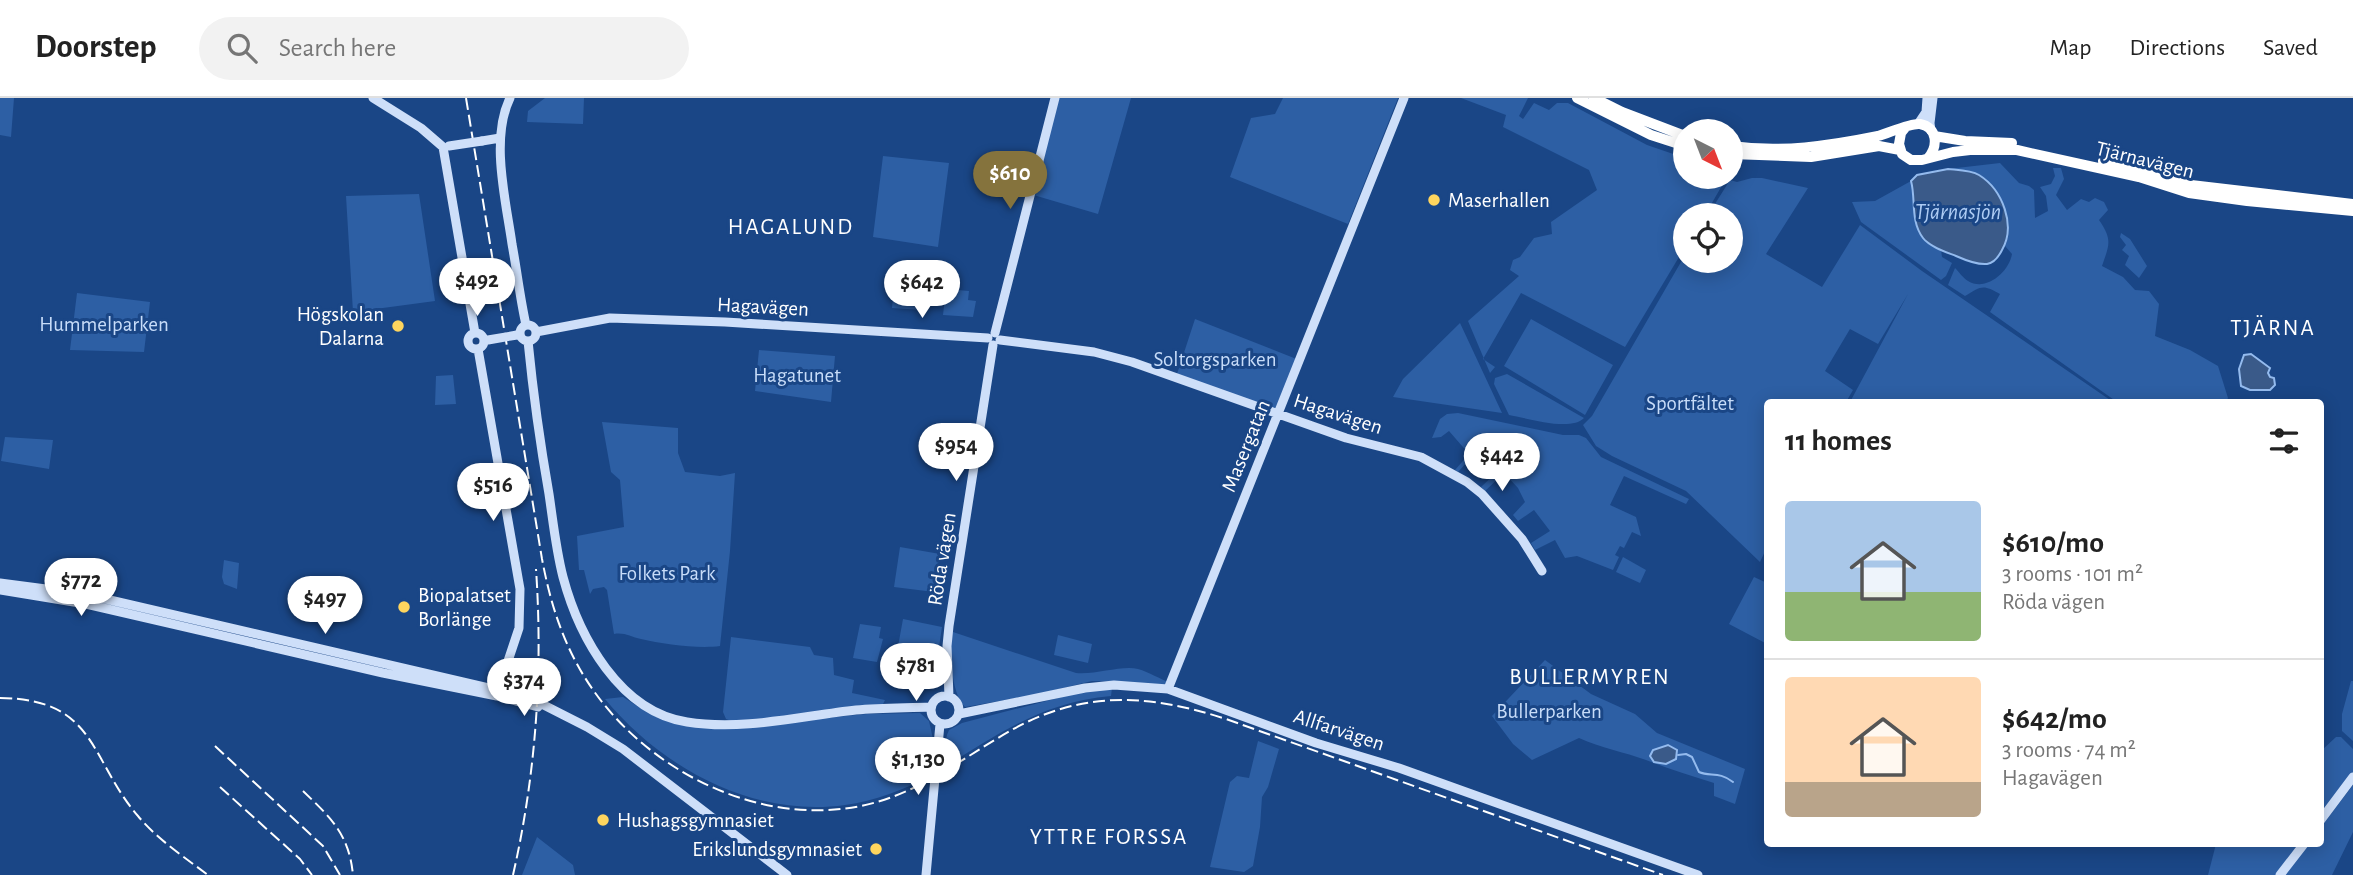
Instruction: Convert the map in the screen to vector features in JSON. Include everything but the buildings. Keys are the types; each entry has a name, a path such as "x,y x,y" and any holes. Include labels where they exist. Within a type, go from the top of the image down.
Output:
{"highway":[{"path":"1577,98 1651,135 1673,142"},
{"path":"1594,98 1622,113 1673,132"},
{"path":"1743,148 1807,148 1880,135 1918,124 1933,133 1934,150 1928,158 1918,161 1905,157 1900,150 1899,138 1905,128"},
{"name":"Tjärnavägen","path":"1933,133 1965,141 2021,144 2121,165 2191,185 2353,204"},
{"path":"1743,154 1811,156 1879,146 1900,150"},
{"name":"Tjärnavägen","path":"1928,158 1970,150 2017,150 2118,172 2189,192 2246,201 2353,211"}],"street":[{"path":"365,98 446,147 500,138"},
{"path":"373,98 446,147 475,333"},
{"path":"510,98 500,138 505,197 526,325"},
{"name":"Röda vägen","path":"949,697 949,626 994,339 1055,98"},
{"name":"Masergatan","path":"1168,689 1404,98"},
{"path":"1918,124 1926,112 1927,98"},
{"path":"1933,98 1930,123 1933,133"},
{"name":"Hagavägen","path":"536,332 610,318 712,322 994,339 1105,355 1147,367 1346,438 1421,457 1467,482 1504,516 1542,571"},
{"path":"526,325 534,327 536,332 533,340 528,341 518,335 521,327 526,325"},
{"path":"475,333 486,340 478,349 471,348 468,343 469,336 475,333"},
{"path":"486,340 518,335"},
{"path":"528,341 542,454 564,579 596,652 615,680 632,697 665,717 684,722 720,725 856,710 930,707"},
{"path":"478,349 520,589 519,628 498,693"},
{"path":"0,583 88,595 477,685 559,714"},
{"path":"0,590 86,604 383,673 528,697"},
{"path":"477,685 492,682 508,662"},
{"path":"508,662 510,683 516,691 622,749 787,875"},
{"name":"Allfarvägen","path":"960,714 1085,688 1114,685 1168,689 1698,875"},
{"path":"943,695 949,697 957,702 960,714 951,724 935,722 930,707 934,700 943,695"},
{"path":"926,875 940,724"},
{"path":"2324,816 2353,777"},
{"path":"2280,875 2302,847"}],"green space":[{"path":"0,98 14,98 11,137 0,135"},
{"path":"545,98 584,98 583,124 527,122 528,111"},
{"path":"1055,98 1131,98 1098,214 1030,194"},
{"path":"1283,98 1398,98 1348,224 1230,177 1251,118 1275,114"},
{"path":"1461,98 1528,98 1519,116 1523,119 1534,103 1549,110 1557,103 1568,103 1647,145 1673,154 1673,189 1720,189 1712,203 1673,203 1673,267 1625,347 1521,293 1484,358 1468,321 1519,276 1510,270 1513,260 1520,257 1534,238 1552,234 1551,222 1597,190 1589,170 1503,127 1506,115"},
{"path":"883,156 949,163 938,247 873,237"},
{"path":"2000,163 2019,183 2034,190 2035,218 2048,211 2046,196 2040,187 2051,184 2055,176 2053,168 2061,168 2064,179 2056,195 2067,210 2081,199 2089,202 2095,198 2104,202 2108,210 2099,220 2108,243 2102,266 2123,277 2135,290 2149,291 2159,304 2155,336 2190,350 2218,366 2228,399 2113,399 1990,312 2000,294 1982,288 1965,296 1948,285 1955,268 1975,284 1989,282 2002,273 2012,254 2005,246 2009,227 2004,205 1992,186 1976,173 1948,169"},
{"name":"Sportfältet","path":"1752,178 1808,188 1766,254 1822,287 1860,225 1922,271 2109,399 1852,399 1908,294 1878,344 1850,329 1825,371 1853,390 1848,399 1764,399 1764,553 1760,562 1686,491 1596,446 1583,425 1592,416 1675,273 1743,273 1743,203 1716,203 1724,189 1743,189 1743,180"},
{"path":"1911,181 1914,217 1923,238 1941,250 1942,257 1952,263 1941,280 1861,222 1852,202 1875,201"},
{"path":"419,194 435,301 353,312 346,196"},
{"path":"2121,233 2130,239 2147,266 2139,278 2125,265 2129,256 2122,250 2126,245 2120,237"},
{"path":"895,273 925,276 922,310 892,308"},
{"path":"946,289 969,291 968,300 976,301 973,317 943,315"},
{"name":"Hummelparken","path":"77,293 150,302 144,352 70,350"},
{"name":"Soltorgsparken","path":"1195,319 1299,360 1279,413 1176,377"},
{"path":"1531,319 1613,365 1585,415 1504,366"},
{"path":"1460,323 1502,413 1393,397 1403,379"},
{"name":"Hagatunet","path":"759,350 835,356 831,402 755,391"},
{"path":"1484,360 1495,367 1490,373"},
{"path":"1507,374 1584,418 1578,422 1559,424 1509,415 1494,384 1495,378"},
{"path":"453,375 456,404 435,405 436,376"},
{"path":"1458,413 1563,435 1579,435 1586,438 1601,457 1689,499 1686,504 1624,476 1610,505 1636,517 1641,536 1632,532 1624,548 1620,546 1615,555 1619,557 1613,570 1577,556 1565,558 1555,540 1535,550 1531,543 1550,531 1534,510 1518,521 1513,515 1525,502 1518,488 1504,473 1485,491 1481,487 1498,471 1478,450 1458,472 1455,470 1469,454 1449,431 1441,437 1432,438 1440,419 1447,414"},
{"name":"Folkets Park","path":"602,422 678,428 678,453 685,472 720,476 735,473 720,646 680,646 614,634 607,590 604,587 593,589 590,594 584,570 579,570 577,536 624,527 620,480 611,472"},
{"path":"5,437 53,440 49,469 1,461"},
{"path":"900,547 940,554 934,592 894,587"},
{"path":"1623,557 1646,570 1640,583 1616,572"},
{"path":"224,560 239,563 237,589 224,584"},
{"path":"1754,577 1764,582 1764,642 1729,624"},
{"path":"903,619 942,627 935,673 895,663"},
{"path":"860,624 881,627 879,638 883,639 877,662 853,658"},
{"path":"950,631 1076,673 1132,668 1170,683 1165,688 1135,682 1092,681 965,707 956,692 954,682"},
{"path":"1058,635 1092,644 1088,663 1054,655"},
{"path":"731,637 810,647 814,655 833,658 834,675 854,680 852,693 885,700 882,706 737,723 726,719 723,712"},
{"name":"Bullerparken","path":"1545,660 1591,694 1635,714 1657,733 1745,769 1735,804 1714,796 1714,783 1579,738 1532,760 1513,744 1492,716"},
{"path":"2351,681 2353,741 2342,731 2342,714"},
{"path":"1112,688 1111,696 1064,705 1021,722 940,770 949,730 962,723 1073,694"},
{"path":"623,697 665,720 687,726 712,728 867,714 920,713 929,721 933,739 930,776 867,801 811,807 777,804 712,783 682,766 628,724 605,699"},
{"path":"2336,737 2341,737 2353,749 2353,772 2324,813 2324,748"},
{"path":"1258,741 1279,749 1268,787 1262,797 1253,866 1244,872 1210,867 1230,782 1237,776 1249,778"},
{"path":"2353,785 2353,832 2332,875 2284,875 2305,847 2324,847 2324,823"},
{"path":"537,837 573,865 575,875 522,875"},
{"path":"2215,847 2299,847 2278,875 2208,875"}],"water":[{"name":"Tjärnasjön","path":"1948,169 1979,175 2001,199 2008,230 2002,250 1990,263 1971,262 1938,249 1926,241 1919,231 1911,181 1917,175"},
{"path":"2251,354 2270,368 2268,373 2274,378 2275,385 2270,390 2250,390 2241,386 2239,369 2244,355"},
{"path":"1668,745 1677,750 1676,759 1666,764 1654,762 1650,756 1653,750"}],"waterway":[{"path":"1678,755 1686,754 1692,757 1699,772 1723,776 1733,782"}],"railway":[{"path":"466,98 542,559 555,613 577,664 601,701 631,733 666,761 705,784 746,800 789,809 833,810 877,802 909,790 1026,722 1054,711 1110,700 1138,700 1196,710 1226,719 1663,875"},
{"path":"513,875 527,799 536,723 539,646 536,569"},
{"path":"0,698 32,701 56,709 73,721 87,736 122,795 145,824 208,875"},
{"path":"215,746 323,846 340,875"},
{"path":"220,787 300,859 312,875"},
{"path":"303,791 322,810 343,838 353,875"}],"place":[{"name":"Maserhallen","path":"1434,200"},
{"name":"Högskolan Dalarna","path":"398,326"},
{"name":"Biopalatset Borlänge","path":"404,607"},
{"name":"Hushagsgymnasiet","path":"603,820"},
{"name":"Erikslundsgymnasiet","path":"876,849"}],"district":[{"name":"HAGALUND","path":"791,227"},
{"name":"TJÄRNA","path":"2273,328"},
{"name":"BULLERMYREN","path":"1590,677"},
{"name":"YTTRE FORSSA","path":"1109,837"}]}
